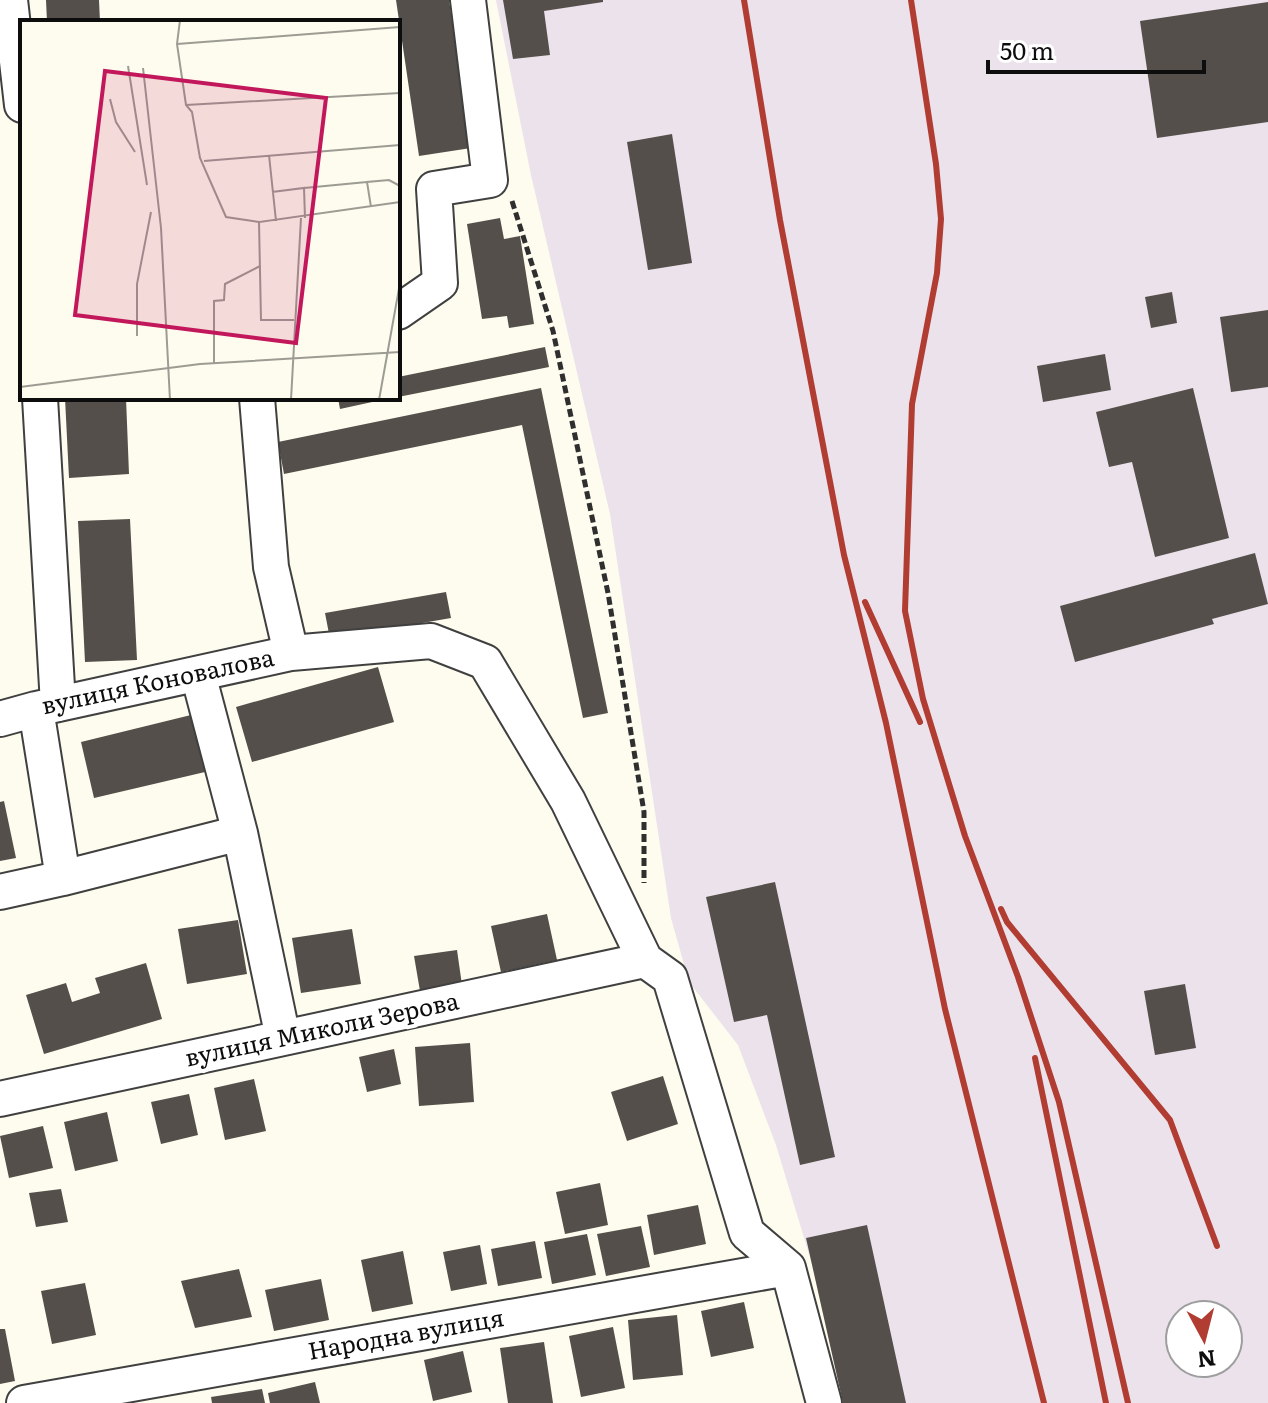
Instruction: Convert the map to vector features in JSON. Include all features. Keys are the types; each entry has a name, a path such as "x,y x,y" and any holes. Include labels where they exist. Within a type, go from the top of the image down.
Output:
{"street":[{"path":"10,0 20,88"},
{"path":"400,311 440,283 434,189 490,180 468,0"},
{"path":"40,400 47,706 63,878"},
{"name":"вулиця Коновалова","path":"0,719 291,653 271,567 263,401"},
{"path":"291,653 431,641 485,662 568,801 645,960 670,978 747,1233 788,1268 824,1403"},
{"path":"198,674 240,833 283,1038"},
{"path":"0,892 240,833"},
{"name":"вулиця Миколи Зерова","path":"0,1099 645,960"},
{"name":"Народна вулиця","path":"24,1403 788,1268"}],"path":[{"path":"490,180 515,203 553,331 611,608 644,812 644,886"}],"shaded area":[{"path":"496,0 1268,0 1268,1403 854,1403 776,1145 738,1045 689,982 671,918 610,514 531,175"}],"building":[{"path":"46,0 99,0 100,20 47,20"},
{"path":"396,0 449,0 471,148 419,156"},
{"path":"503,0 603,2 544,11 550,55 513,59"},
{"path":"1268,2 1268,122 1157,138 1140,21"},
{"path":"672,134 692,263 648,270 627,142"},
{"path":"500,218 504,239 520,236 534,324 509,328 507,316 482,319 467,224"},
{"path":"1172,292 1177,323 1151,328 1145,297"},
{"path":"1268,310 1268,387 1231,392 1220,317"},
{"path":"545,347 549,367 400,397 400,377"},
{"path":"1105,354 1111,390 1043,402 1037,366"},
{"path":"541,388 608,713 583,718 522,425 284,474 278,442"},
{"path":"1193,388 1229,538 1155,557 1132,462 1109,467 1096,412"},
{"path":"65,400 126,400 129,474 69,478"},
{"path":"338,400 381,400 340,409"},
{"path":"130,519 137,660 85,662 78,521"},
{"path":"1255,553 1268,604 1212,619 1214,624 1075,662 1060,606"},
{"path":"446,592 451,618 330,639 325,613"},
{"path":"378,667 394,722 252,762 236,707"},
{"path":"191,715 205,772 94,798 81,742"},
{"path":"4,801 16,858 0,861 0,802"},
{"path":"775,882 835,1157 800,1165 767,1015 734,1022 706,897"},
{"path":"547,914 557,960 501,972 491,926"},
{"path":"238,920 247,974 187,984 178,929"},
{"path":"352,929 361,984 301,993 292,938"},
{"path":"457,950 462,985 420,991 414,956"},
{"path":"146,963 162,1019 44,1054 26,995 66,983 72,1002 100,993 95,978"},
{"path":"1185,984 1196,1048 1155,1055 1144,991"},
{"path":"470,1043 474,1102 419,1106 415,1047"},
{"path":"394,1049 401,1084 367,1092 359,1057"},
{"path":"663,1076 678,1124 627,1141 611,1092"},
{"path":"254,1079 266,1131 225,1140 214,1088"},
{"path":"189,1094 198,1135 161,1144 151,1102"},
{"path":"107,1112 118,1161 75,1171 64,1122"},
{"path":"43,1126 53,1168 9,1178 0,1136"},
{"path":"600,1183 608,1225 565,1234 556,1192"},
{"path":"61,1189 68,1222 36,1227 29,1193"},
{"path":"698,1205 706,1244 654,1255 647,1215"},
{"path":"867,1225 906,1403 843,1403 806,1238"},
{"path":"641,1226 650,1267 606,1276 597,1234"},
{"path":"587,1234 596,1275 552,1284 544,1242"},
{"path":"535,1241 542,1278 498,1286 491,1249"},
{"path":"480,1245 487,1284 451,1291 443,1252"},
{"path":"403,1251 413,1304 372,1312 361,1260"},
{"path":"239,1269 252,1317 195,1328 181,1281"},
{"path":"321,1279 329,1320 274,1331 265,1290"},
{"path":"85,1283 96,1335 52,1344 41,1291"},
{"path":"744,1302 754,1348 711,1357 701,1311"},
{"path":"677,1315 683,1375 633,1380 628,1320"},
{"path":"613,1327 625,1388 581,1397 569,1336"},
{"path":"0,1329 5,1329 15,1381 0,1384"},
{"path":"544,1342 553,1403 508,1403 500,1348"},
{"path":"463,1351 472,1392 433,1401 424,1360"},
{"path":"315,1382 320,1403 270,1403 268,1393"},
{"path":"262,1389 265,1403 212,1403 211,1397"}],"railway":[{"path":"744,0 780,220 844,555 886,723 945,1009 1044,1403"},
{"path":"911,0 936,164 941,219 937,273 912,404 905,611 923,699 965,836 1018,977 1059,1102 1128,1403"},
{"path":"865,602 920,722"},
{"path":"1001,909 1007,922 1170,1120 1217,1246"},
{"path":"1035,1058 1106,1403"}]}
